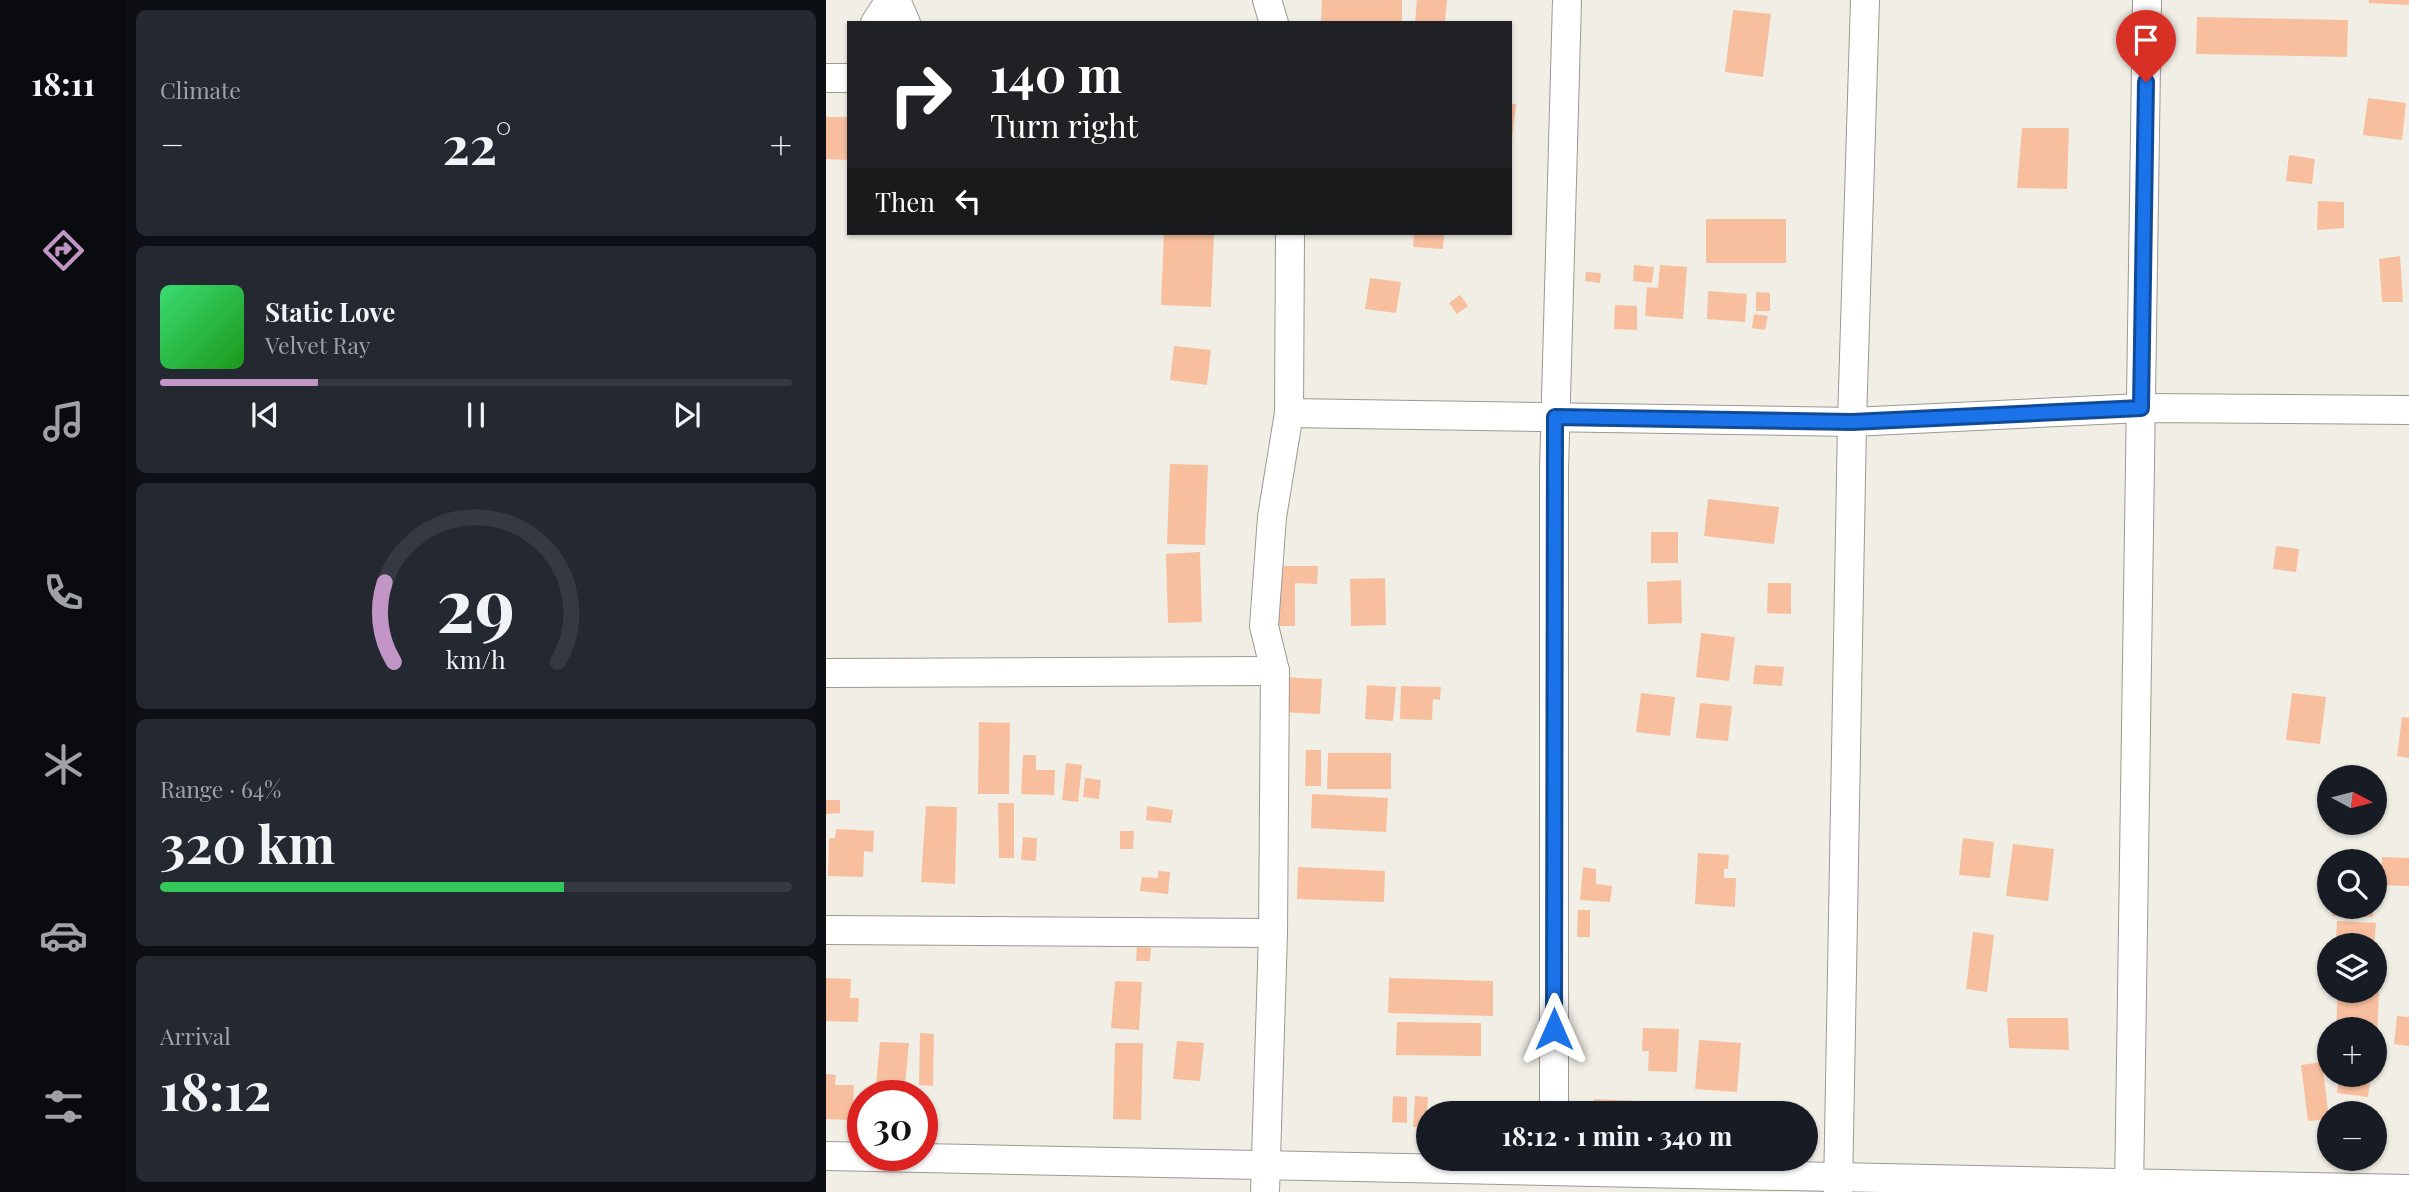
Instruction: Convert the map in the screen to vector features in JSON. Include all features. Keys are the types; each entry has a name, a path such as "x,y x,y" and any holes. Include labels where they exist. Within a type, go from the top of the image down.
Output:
{"street":[{"path":"876,21 890,0"},
{"path":"896,0 905,21"},
{"path":"1267,0 1273,21"},
{"path":"1554,1101 1555,417 1567,0"},
{"path":"1838,1184 1852,422 1865,0"},
{"path":"2129,1187 2147,0"},
{"path":"1266,1179 1273,933 1275,671 1264,626 1272,517 1289,413 1290,235"},
{"path":"1289,413 1852,422 2141,408 2409,410"},
{"path":"826,673 1275,671"},
{"path":"826,930 1273,933"},
{"path":"826,1156 1266,1179 1554,1174 1838,1184 2409,1189"}],"building":[{"path":"1322,0 1402,0 1402,21 1321,21"},
{"path":"1417,0 1447,0 1445,21 1415,21"},
{"path":"2369,0 2409,0 2409,5 2369,3"},
{"path":"1733,10 1771,14 1763,77 1725,72"},
{"path":"2197,17 2348,20 2347,57 2196,54"},
{"path":"2368,98 2406,103 2402,140 2363,135"},
{"path":"1512,104 1516,104 1512,139"},
{"path":"826,117 847,117 847,160 826,159"},
{"path":"2022,128 2069,128 2067,189 2017,188"},
{"path":"2289,155 2315,159 2312,184 2286,181"},
{"path":"2318,201 2344,202 2344,228 2317,230"},
{"path":"1706,219 1786,219 1786,263 1706,263"},
{"path":"1164,235 1214,235 1211,307 1161,305"},
{"path":"1414,235 1444,235 1443,249 1413,247"},
{"path":"2400,256 2403,302 2382,302 2379,259"},
{"path":"1634,265 1654,267 1652,283 1633,281"},
{"path":"1660,265 1687,267 1683,319 1645,316 1647,287 1658,288"},
{"path":"1586,272 1601,273 1600,283 1585,281"},
{"path":"1370,278 1401,282 1396,313 1365,309"},
{"path":"1708,291 1747,294 1745,322 1707,319"},
{"path":"1756,292 1770,293 1770,311 1756,311"},
{"path":"1460,295 1468,306 1457,314 1449,303"},
{"path":"1615,305 1637,306 1637,330 1614,329"},
{"path":"1754,314 1768,316 1765,330 1752,328"},
{"path":"1174,346 1211,350 1207,385 1170,380"},
{"path":"1170,464 1208,465 1205,545 1167,544"},
{"path":"1708,499 1779,507 1774,544 1704,536"},
{"path":"1651,532 1678,532 1678,563 1651,563"},
{"path":"2276,546 2299,549 2296,572 2273,569"},
{"path":"1200,552 1202,622 1168,623 1166,554"},
{"path":"1279,566 1318,566 1317,584 1295,583 1295,626 1278,626"},
{"path":"1385,578 1386,625 1351,626 1350,579"},
{"path":"1681,580 1682,623 1648,624 1647,582"},
{"path":"1768,583 1791,583 1791,614 1767,613"},
{"path":"1701,633 1735,637 1729,681 1696,677"},
{"path":"1755,665 1784,667 1782,686 1753,684"},
{"path":"1281,677 1322,679 1320,714 1280,712"},
{"path":"1367,685 1396,687 1393,721 1365,719"},
{"path":"1401,686 1441,687 1440,700 1433,699 1432,720 1400,719"},
{"path":"1641,693 1675,697 1670,736 1636,732"},
{"path":"2292,693 2326,697 2320,744 2286,740"},
{"path":"1700,703 1732,706 1728,741 1696,738"},
{"path":"2402,717 2409,718 2409,758 2397,756"},
{"path":"979,722 1010,723 1009,794 978,794"},
{"path":"1306,750 1321,750 1321,786 1305,786"},
{"path":"1328,753 1391,753 1391,789 1327,789"},
{"path":"1023,755 1036,755 1036,770 1055,770 1054,795 1021,794"},
{"path":"1066,763 1082,765 1078,802 1062,800"},
{"path":"1085,778 1101,780 1099,799 1083,797"},
{"path":"1312,794 1388,798 1386,832 1311,828"},
{"path":"826,800 840,800 840,813 826,814"},
{"path":"998,803 1014,803 1014,858 999,858"},
{"path":"926,806 957,807 955,884 921,882"},
{"path":"1147,806 1173,810 1171,823 1146,820"},
{"path":"836,829 874,831 873,852 864,851 863,877 828,876 829,838 835,838"},
{"path":"1120,831 1134,831 1133,849 1120,849"},
{"path":"1023,837 1037,838 1036,861 1021,860"},
{"path":"1963,838 1994,842 1990,878 1959,875"},
{"path":"2013,844 2054,849 2048,901 2006,896"},
{"path":"1698,853 1729,855 1724,878 1736,878 1735,907 1695,904"},
{"path":"2387,857 2409,858 2409,886 2387,885"},
{"path":"1298,867 1385,871 1384,902 1297,899"},
{"path":"1583,867 1596,869 1596,884 1612,886 1610,902 1580,900"},
{"path":"1158,871 1170,872 1168,894 1140,891 1142,877 1158,878"},
{"path":"1578,910 1590,910 1590,937 1577,937"},
{"path":"2337,921 2376,923 2375,933 2336,933"},
{"path":"1973,932 1994,935 1987,992 1966,989"},
{"path":"1137,947 1151,948 1150,961 1136,961"},
{"path":"826,978 851,979 850,998 859,998 858,1022 826,1021"},
{"path":"1389,978 1493,981 1493,1016 1388,1013"},
{"path":"1115,981 1142,982 1139,1030 1111,1028"},
{"path":"2337,1003 2378,1003 2378,1017 2337,1017"},
{"path":"2397,1016 2409,1017 2409,1046 2394,1044"},
{"path":"2007,1018 2068,1018 2069,1050 2009,1048"},
{"path":"1397,1022 1481,1023 1481,1056 1396,1055"},
{"path":"1643,1028 1679,1029 1677,1072 1648,1071 1649,1051 1642,1051"},
{"path":"920,1033 934,1034 933,1080 919,1080"},
{"path":"1699,1040 1741,1043 1737,1092 1695,1089"},
{"path":"1177,1041 1204,1043 1200,1081 1173,1079"},
{"path":"880,1042 909,1043 906,1080 876,1080"},
{"path":"1115,1043 1143,1043 1141,1120 1113,1119"},
{"path":"2317,1063 2317,1087 2325,1087 2327,1101 2317,1101 2317,1120 2308,1121 2301,1065"},
{"path":"826,1074 836,1075 835,1085 847,1085 847,1120 826,1119"},
{"path":"2338,1087 2369,1087 2368,1097 2337,1093"},
{"path":"1393,1096 1407,1097 1407,1123 1392,1122"},
{"path":"1415,1096 1428,1097 1428,1101 1416,1101 1416,1127 1413,1127"},
{"path":"1594,1099 1640,1101 1594,1101"}],"route":[{"path":"1554,1029 1555,417 1852,422 2141,408 2146,82"}]}
